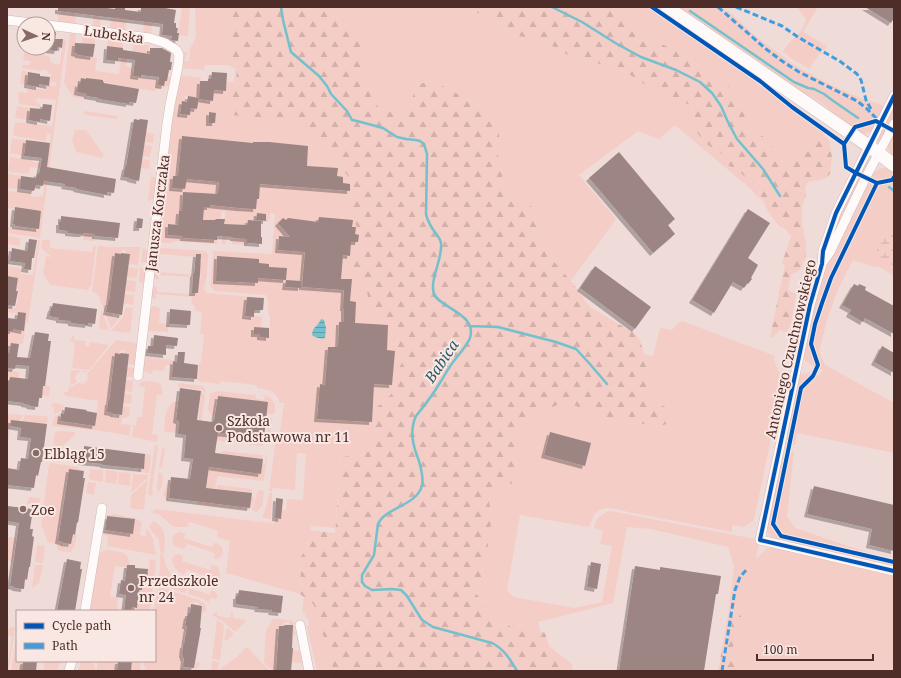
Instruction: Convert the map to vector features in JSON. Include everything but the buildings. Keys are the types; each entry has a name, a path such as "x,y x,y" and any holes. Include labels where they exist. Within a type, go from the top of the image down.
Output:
{"street":[{"path":"667,7 874,149 894,165"},
{"name":"Lubelska","path":"56,26 150,38 165,43 177,51"},
{"name":"Janusza Korczaka","path":"138,376 168,114 179,59 177,51"},
{"path":"874,149 894,96"},
{"path":"874,149 894,124"},
{"name":"Antoniego Czuchnowskiego","path":"874,149 866,177 830,252 822,264 810,305 760,540 894,571"},
{"path":"85,610 102,508"},
{"path":"300,625 309,671"}],"green space":[{"path":"182,7 190,7 188,36 178,35"},
{"path":"195,7 230,7 231,62 237,62 236,92 232,91 231,115 295,122 342,168 353,183 353,219 364,241 362,260 350,260 367,291 368,299 378,313 383,315 397,332 398,347 407,357 395,374 395,390 377,407 374,433 367,452 364,455 341,457 335,528 311,526 309,544 301,557 300,594 226,573 230,541 217,537 218,531 190,522 187,527 174,527 158,514 147,511 153,512 155,509 254,521 253,523 255,521 274,523 275,518 281,519 282,510 286,510 287,499 303,500 306,454 297,453 295,490 273,488 272,491 269,491 277,432 280,432 284,403 280,403 277,396 271,391 257,388 257,385 221,381 220,384 198,381 199,363 201,362 204,337 204,334 200,334 202,312 195,311 195,306 191,303 192,297 156,294 156,300 151,297 152,288 157,286 157,292 198,293 201,274 194,274 200,273 200,265 195,265 195,261 202,261 200,255 196,255 195,257 160,254 160,260 155,257 156,250 162,248 205,251 208,254 207,274 204,289 207,293 264,298 263,310 255,310 254,316 262,317 261,327 254,327 254,334 260,334 260,337 269,337 270,318 266,295 214,291 210,283 213,251 272,254 275,214 270,213 269,220 267,222 265,222 266,214 257,213 256,220 248,220 247,245 232,244 233,237 226,236 225,244 222,244 225,211 222,211 217,235 217,244 177,241 165,243 160,241 157,235 160,234 158,230 162,193 165,193 165,187 163,187 179,75 201,78 200,89 226,91 227,82 233,82 235,75 235,69 229,65 205,65 204,70 181,68 184,52 187,52 185,61 189,61 190,49 196,37","holes":["185,96 199,98 197,109 191,108 190,115 180,114 182,102 184,102","209,112 216,113 215,123 209,123"]},
{"path":"230,7 319,7 340,20 359,34 370,46 363,53 360,64 364,81 371,92 378,95 377,106 391,112 404,123 407,120 412,103 414,88 417,84 428,82 439,84 483,107 498,128 500,142 498,157 503,180 507,190 535,209 537,242 571,281 590,307 634,333 640,340 644,354 650,393 654,403 664,406 673,413 671,421 664,425 652,426 636,422 616,422 566,402 519,419 514,484 499,483 489,500 492,521 488,536 488,557 475,593 486,603 487,612 501,619 511,627 523,625 545,633 549,646 572,664 573,671 334,671 314,605 300,594 301,557 309,544 310,530 335,533 341,457 364,455 367,452 374,433 377,407 395,390 395,374 406,357 398,347 397,332 383,315 378,313 373,307 368,299 367,291 350,260 362,260 364,241 353,219 353,183 342,168 295,122 231,115 232,91 236,91 237,62 231,62"},
{"path":"319,7 461,7 468,11 483,14 511,35 544,40 559,51 580,60 595,62 627,73 644,84 692,106 694,110 693,117 707,144 726,157 728,165 737,169 745,177 756,184 762,199 757,197 753,191 675,125 659,139 638,131 579,175 616,219 571,281 537,242 535,209 507,190 503,180 498,157 500,142 483,107 439,84 428,82 417,84 414,88 412,103 407,120 404,123 391,112 376,106 371,92 364,81 360,64 363,53 370,46 340,20"},
{"path":"461,7 625,7 624,16 628,19 633,18 636,23 635,27 640,32 635,40 644,41 652,39 684,55 716,75 733,91 743,112 750,134 760,135 767,139 782,158 781,166 785,168 799,155 804,154 815,139 824,136 829,140 832,158 830,174 824,179 808,182 805,188 806,195 802,207 802,223 806,243 806,256 800,270 791,275 788,290 796,294 791,324 787,331 784,332 780,330 772,338 770,337 785,265 782,263 791,236 784,228 780,227 769,213 756,184 745,177 737,169 727,165 722,154 707,144 700,137 694,124 694,110 692,106 644,84 627,73 595,62 580,60 559,51 544,40 511,35 483,14 468,11"},
{"path":"625,7 647,7 763,87 788,108 826,133 824,136 815,139 804,154 799,155 785,168 781,166 782,158 767,139 760,135 750,134 733,92 723,81 685,56 652,39 644,41 635,39 635,27 624,16"},
{"path":"675,7 715,7 728,11 758,38 793,64 823,81 860,98 880,104 886,108 874,129 865,134 855,130 821,103 794,89"},
{"path":"797,7 818,7 803,32 827,46 813,62 810,69 793,60 783,51 803,29 806,19"},
{"path":"59,11 76,13 75,24 58,22"},
{"path":"93,16 101,18 100,27 93,26"},
{"path":"111,19 126,20 125,30 110,29"},
{"path":"144,22 152,23 151,34 143,33"},
{"path":"70,33 76,34 74,53 97,58 95,71 119,74 122,58 127,59 126,66 132,68 134,72 133,76 167,81 168,77 173,78 171,85 153,91 135,88 134,91 115,84 81,78 80,84 76,83 75,88 78,88 77,92 87,93 86,99 73,97 64,83"},
{"path":"83,34 85,34 85,37 95,38 95,44 90,45 82,43"},
{"path":"109,36 122,39 123,48 107,46"},
{"path":"63,39 66,41 40,238 7,233 7,227 38,230 41,211 7,208 7,191 32,193 31,196 43,196 51,134 47,134 46,141 13,135 15,122 52,126 56,100 37,98 36,102 40,104 40,107 19,104 19,92 27,93 28,88 46,90 46,85 56,86 57,83 50,81 51,74 47,73 47,70 43,69 42,71 22,68 24,65 30,65 31,61 23,60 24,56 49,56 51,63 60,65"},
{"path":"135,40 143,41 142,44 149,45 148,54 132,52"},
{"path":"22,71 28,72 27,85 20,84"},
{"path":"894,102 894,116 892,124 888,132 877,142 876,141"},
{"path":"17,106 30,108 29,120 15,118"},
{"path":"85,111 118,116 117,119 84,115"},
{"path":"75,130 86,130 104,155 102,158 76,152 72,139"},
{"path":"894,130 894,158 889,151 888,144"},
{"path":"145,132 154,134 153,143 145,142"},
{"path":"12,139 26,140 24,156 10,153"},
{"path":"144,145 152,146 150,157 143,156"},
{"path":"871,153 872,156 826,257 832,230"},
{"path":"10,157 32,160 33,162 41,163 40,168 30,167 29,174 11,172 8,170"},
{"path":"142,159 150,160 149,169 139,168"},
{"path":"885,168 894,170 894,276 878,266 874,267 853,260 838,289 827,320 819,352 825,365 894,403 894,453 797,433 795,445 787,441 785,436 800,375 810,372 819,376 823,370 806,361 803,356 820,282 827,265 873,174 879,169"},
{"path":"8,174 21,176 20,189 7,188"},
{"path":"151,177 156,177 154,198 148,201"},
{"path":"894,230 894,266 876,257 877,248 883,236"},
{"path":"84,233 95,234 94,241 83,240"},
{"path":"7,236 20,238 20,246 7,244"},
{"path":"38,240 40,240 28,323 26,323 23,344 11,343 10,347 7,347 7,331 13,331 13,329 24,330 18,314 7,312 7,307 16,308 19,291 15,290 18,278 7,276 7,266 21,268 21,274 33,275"},
{"path":"42,240 50,240 50,248 92,252 93,247 96,245 91,287 89,286 88,290 50,285 43,273 46,256 52,257 41,248"},
{"path":"98,246 140,247 138,265 127,264 130,254 122,250 121,254 113,259 114,264 109,302 107,306 113,313 113,317 122,315 111,328 99,297 96,293 92,292"},
{"path":"143,248 147,252 147,263 141,262"},
{"path":"127,267 138,269 136,278 127,277"},
{"path":"159,267 159,272 193,275 193,277 158,275 158,280 153,277 155,268"},
{"path":"140,268 146,269 143,283 139,282"},
{"path":"126,280 136,281 135,292 125,291"},
{"path":"124,294 134,295 133,305 122,303"},
{"path":"154,306 160,309 159,323 169,324 168,332 146,331 149,308"},
{"path":"126,307 133,308 130,333 111,331 123,317"},
{"path":"101,309 108,328 107,330 100,329 99,327"},
{"path":"682,321 775,356 774,360 783,381 754,520 744,527 732,525 732,532 610,508 601,509 597,512 588,527 520,515 507,591 514,597 574,608 602,602 612,546 600,544 603,530 594,528 596,521 600,516 611,511 760,540 756,559 770,547 894,576 894,671 749,671 733,668 730,653 734,644 737,610 729,610 734,566 728,547 651,529 627,527 613,603 538,622 540,631 523,625 512,627 501,619 487,612 486,603 475,593 488,557 488,536 492,521 489,500 499,483 514,484 518,419 566,402 616,422 636,422 652,426 664,425 671,421 673,413 664,406 654,403 650,393 644,354 653,356 660,328 672,330"},
{"path":"74,334 74,340 85,341 85,346 89,346 90,342 109,345 89,370 72,368 75,343 70,340"},
{"path":"116,340 135,343 138,345 135,365 127,364 129,354 125,353 125,351 121,350 120,354 113,359 112,391 110,391 107,406 113,413 113,417 122,415 122,406 130,407 129,416 122,418 121,424 131,425 129,436 95,430 52,426 54,417 61,413 60,421 95,425 98,401 66,396 63,392 68,392 69,386 72,387 78,383 83,384 86,382 88,379 87,374"},
{"path":"144,357 173,360 172,378 170,377 171,365 165,365 164,371 153,370 152,374 146,372 143,368"},
{"path":"126,367 135,368 134,377 127,377"},
{"path":"7,370 19,372 19,378 7,377"},
{"path":"71,370 87,371 86,373 81,371 77,373 75,377 77,382 71,385"},
{"path":"126,380 133,381 132,392 125,391"},
{"path":"145,381 157,382 162,387 162,395 157,395 152,434 158,435 157,442 132,437 133,425 136,426 137,417 142,417 145,387 139,385"},
{"path":"179,383 203,386 205,389 205,394 202,390 178,387"},
{"path":"41,385 50,386 49,396 38,395"},
{"path":"201,391 205,396 201,423 198,422"},
{"path":"217,391 256,394 256,399 264,400 265,395 268,396 273,402 275,413 267,414 268,402 218,396 214,417 208,410 210,394"},
{"path":"124,394 132,395 131,404 122,403"},
{"path":"173,402 178,402 176,420 179,421 178,433 164,432 166,412"},
{"path":"55,403 64,405 62,411 54,414 54,409 51,404"},
{"path":"7,414 23,415 18,427 18,421 11,420 7,449"},
{"path":"25,415 46,416 48,417 47,424 22,422"},
{"path":"269,417 272,418 270,433 267,435"},
{"path":"58,431 75,432 75,435 54,454 52,454 55,433"},
{"path":"213,432 264,439 263,446 212,440"},
{"path":"155,444 158,446 152,489 153,494 150,496 148,494"},
{"path":"162,448 165,449 162,468 159,467"},
{"path":"223,451 263,455 263,459 221,454"},
{"path":"794,452 787,516 795,528 869,553 894,559 894,568 772,538 766,530 782,456 785,453"},
{"path":"142,453 151,455 149,473 137,472 138,469 144,469 145,455"},
{"path":"266,456 264,479 262,481 217,476 215,489 206,488 209,467 261,474 262,464 265,464"},
{"path":"52,463 77,467 81,470 69,469 68,473 71,474 67,481 65,490 66,493 64,493 64,506 62,506 61,517 62,520 57,535 59,535 58,541 63,542 63,546 67,547 68,544 71,544 72,534 77,535 75,545 71,552 59,551 57,544 48,542 41,524 49,465"},
{"path":"90,469 103,470 103,482 91,480 89,477"},
{"path":"106,470 118,472 116,484 105,482"},
{"path":"119,472 131,473 130,486 118,484"},
{"path":"158,473 161,473 163,481 158,493 157,486"},
{"path":"133,474 148,475 144,509 142,510 130,508 131,495 147,480 146,479 131,493"},
{"path":"171,476 168,500 167,500 163,495"},
{"path":"88,482 96,483 94,495 86,493"},
{"path":"217,485 252,489 252,493 217,489"},
{"path":"258,490 264,491 262,506 257,512 253,511 252,509"},
{"path":"269,493 272,493 271,519 262,518"},
{"path":"198,494 254,497 252,506 249,510 197,504"},
{"path":"30,497 40,498 38,510 33,505 27,504"},
{"path":"114,514 135,518 142,522 140,535 146,536 147,528 153,538 156,555 107,546 108,536 104,535 105,530 133,533 135,519 107,516"},
{"path":"153,521 158,524 163,532 165,540 164,555 160,551 159,540 149,526"},
{"path":"180,532 186,534 184,538 212,547 214,543 218,544 222,548 223,553 216,559 214,558 215,553 187,544 184,549 176,546 172,541 174,535"},
{"path":"9,537 17,538 13,562 7,561 7,541"},
{"path":"37,545 45,546 43,563 35,562"},
{"path":"107,550 125,554 129,560 129,565 127,565 127,567 115,566 110,596 118,598 117,608 118,610 89,610 98,555"},
{"path":"160,553 164,557 169,571 174,576 183,580 182,585 188,587 185,593 162,585 158,582"},
{"path":"179,554 183,556 182,561 210,570 212,565 218,567 220,576 218,583 214,584 215,579 187,570 184,575 175,567 172,560 175,555"},
{"path":"150,559 156,560 154,583 147,583"},
{"path":"35,565 43,565 39,583 32,588"},
{"path":"140,585 153,587 149,610 131,610 132,607 137,607 139,590 142,590"},
{"path":"162,588 199,600 206,606 206,612 202,611 203,605 193,602 193,604 190,603 189,612 186,615 185,626 187,627 187,630 185,630 185,644 182,644 182,667 190,670 191,668 195,669 196,662 200,663 194,671 147,671 144,666 143,662 156,662 156,610 154,610 157,591"},
{"path":"189,588 210,595 211,591 214,591 217,595 217,599 210,598 209,603 202,598 188,594"},
{"path":"304,597 314,605 334,671 317,671 307,627 309,625 309,619 305,618 306,613 302,612"},
{"path":"729,610 736,610 745,622 730,653 731,660 740,669 749,671 718,671"},
{"path":"217,611 217,616 230,618 231,612 233,613 233,618 247,620 236,631 234,631 212,615"},
{"path":"273,618 293,621 296,635 291,635 293,633 293,626 289,625 289,622 285,622 284,626 279,626 277,646 279,647 279,650 277,650 277,654 282,671 271,669 264,661 266,631"},
{"path":"217,620 223,624 224,627 220,660 212,659"},
{"path":"11,627 15,627 9,668 7,671 12,636 7,635 7,629 10,629"},
{"path":"227,628 233,633 233,635 226,641 224,640"},
{"path":"16,638 16,662 23,662 22,671 11,671"},
{"path":"247,647 271,671 220,671 221,668 238,656"},
{"path":"291,650 300,651 302,663 292,662"},
{"path":"212,661 219,662 218,671 206,671 207,669 211,670"},
{"path":"44,662 60,662 57,671 44,671"},
{"path":"81,662 92,663 95,667 95,671 78,671"},
{"path":"118,662 118,665 116,665 117,671 97,671 97,663"},
{"path":"133,662 140,662 140,671 130,670"}],"water":[{"path":"321,319 324,320 326,328 325,338 318,338 312,335 313,330"}],"waterway":[{"name":"Babica","path":"281,7 291,52 319,76 331,94 347,111 352,120 383,128 397,137 420,141 424,144 427,154 426,214 429,223 439,237 441,243 440,256 433,282 434,294 439,301 464,317 471,329 471,335 468,342 451,364 416,416 414,422 412,433 423,479 419,493 408,502 387,514 378,524 374,555 362,575 362,582 365,586 372,590 401,590 407,596 422,620 433,627 496,645 509,658 517,671"},
{"path":"552,7 582,22 641,57 676,70 700,82 712,93 721,106 737,139 763,169 780,196"},
{"path":"690,11 794,82 824,94 858,118"},
{"path":"889,187 894,191"},
{"path":"470,326 498,327 556,342 576,349 607,384"}],"marked path":[{"path":"718,7 782,61 799,72 857,101 876,118"},
{"path":"736,7 782,26 841,62 857,74 861,80 866,100 872,111"},
{"path":"722,671 735,590 740,577 748,568"}],"cycle path":[{"path":"652,7 760,81 792,107 844,144"},
{"path":"894,96 836,213 823,251 822,264 810,305 760,540 894,571"},
{"path":"894,131 876,121 855,127 844,144 846,167 877,183 892,180 894,177"},
{"path":"877,183 831,278 815,324 811,344 818,365 813,376 801,388 773,524 781,536 894,562"}],"place":[{"name":"Szkoła Podstawowa nr 11","path":"219,428"},
{"name":"Elbląg 15","path":"36,453"},
{"name":"Zoe","path":"23,509"},
{"name":"Przedszkole nr 24","path":"131,588"}]}
